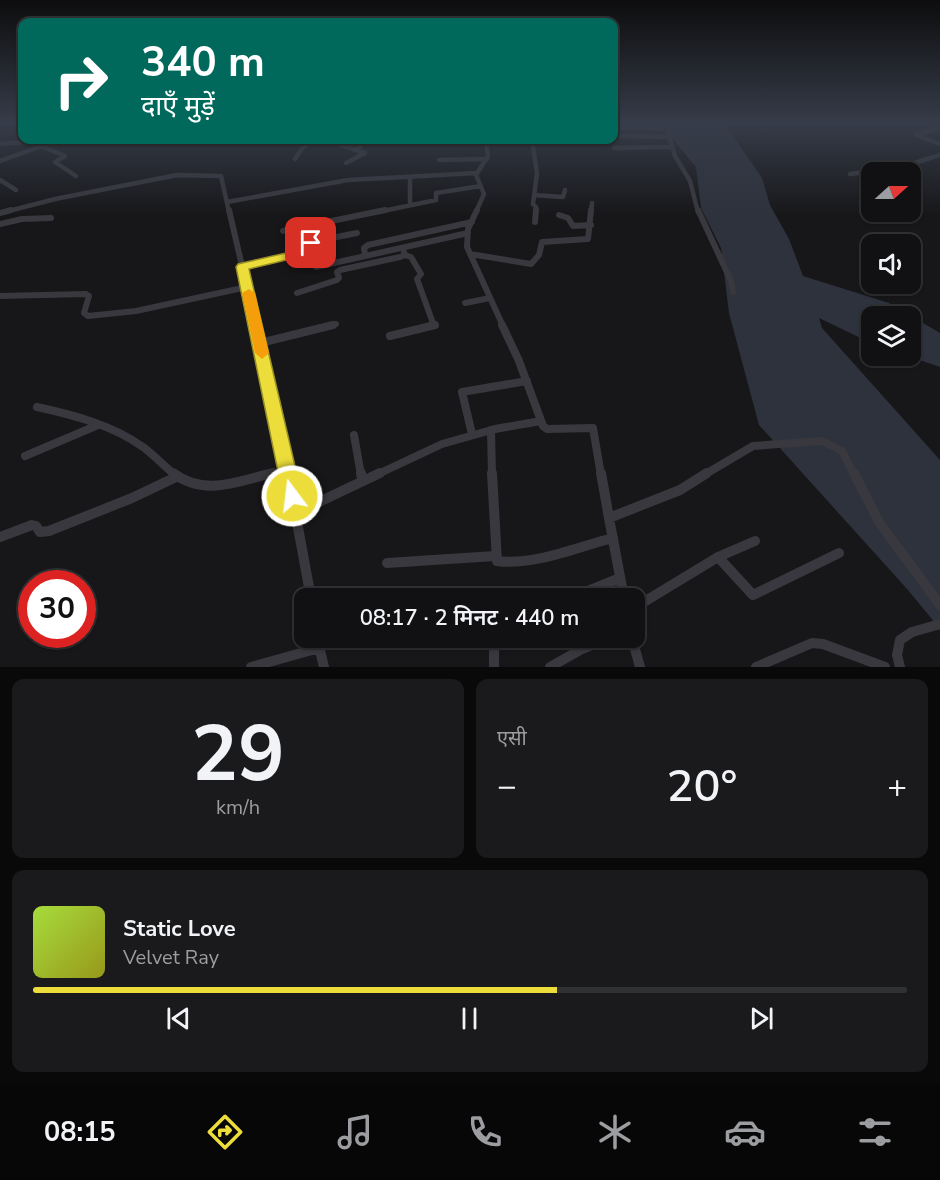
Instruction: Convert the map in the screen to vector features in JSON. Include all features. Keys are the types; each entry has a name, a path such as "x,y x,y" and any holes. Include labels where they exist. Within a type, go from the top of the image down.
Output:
{"street":[{"path":"0,161 21,154"},
{"path":"60,154 65,156 56,162 76,176"},
{"path":"295,159 298,154"},
{"path":"345,163 363,154"},
{"path":"227,202 348,180 476,173 487,159 487,154"},
{"path":"534,154 537,173 534,195 535,222"},
{"path":"676,154 690,181 696,209 731,281 733,292"},
{"path":"850,174 890,170 940,155"},
{"path":"439,160 487,159"},
{"path":"476,173 484,194 471,222 467,247 527,381 541,421 547,429 593,428 622,588"},
{"path":"0,213 55,199 181,175 221,176 260,343 286,472 298,514 297,522 309,588"},
{"path":"410,177 410,204"},
{"path":"0,180 16,190"},
{"path":"283,231 437,199 436,193 481,186"},
{"path":"534,195 564,197 566,190"},
{"path":"470,254 531,264 539,255 542,242 588,240 592,203"},
{"path":"559,215 568,218 573,226 591,225"},
{"path":"0,224 22,219 51,218"},
{"path":"365,255 364,248 368,245 471,222"},
{"path":"242,267 303,252 307,244 357,233"},
{"path":"316,267 468,233"},
{"path":"401,248 405,255"},
{"path":"297,293 337,280 339,278 337,272 340,270 405,255 411,257 421,274 417,279 435,327 390,336"},
{"path":"0,296 86,294 89,296 89,301 84,313 88,316 136,311 247,287"},
{"path":"465,303 490,298"},
{"path":"260,343 336,324"},
{"path":"472,434 462,392 527,381"},
{"path":"37,407 76,416 139,444 176,477 185,482 210,486 234,484 286,472"},
{"path":"298,514 310,504 433,447 472,434 541,421"},
{"path":"25,456 98,425"},
{"path":"491,430 495,556 498,562 504,563 613,538"},
{"path":"354,435 362,480"},
{"path":"609,518 680,490 748,448 822,441 842,451 879,522 940,605"},
{"path":"0,537 32,525 40,531 49,531 132,498 176,477"},
{"path":"645,602 718,557 755,541"},
{"path":"718,557 753,595 839,553"},
{"path":"387,563 495,556"},
{"path":"596,588 620,578"},
{"path":"900,667 897,641 904,636 940,624"},
{"path":"756,667 812,643 823,644 885,667"},
{"path":"251,667 304,648"},
{"path":"319,648 324,667"},
{"path":"494,648 494,667"},
{"path":"550,667 585,648"},
{"path":"635,648 640,667"}],"shaded area":[{"path":"685,154 746,154 762,178 770,205 789,239 803,276 894,306 861,306 861,338 819,318 822,328 940,460 940,629 908,590 759,425 729,313 721,248 701,208 696,167"},
{"path":"921,322 940,333 940,367 921,360"}],"slow traffic":[{"path":"249,293 262,353"}],"route":[{"path":"292,496 242,267 303,252 307,244 311,243"}]}
